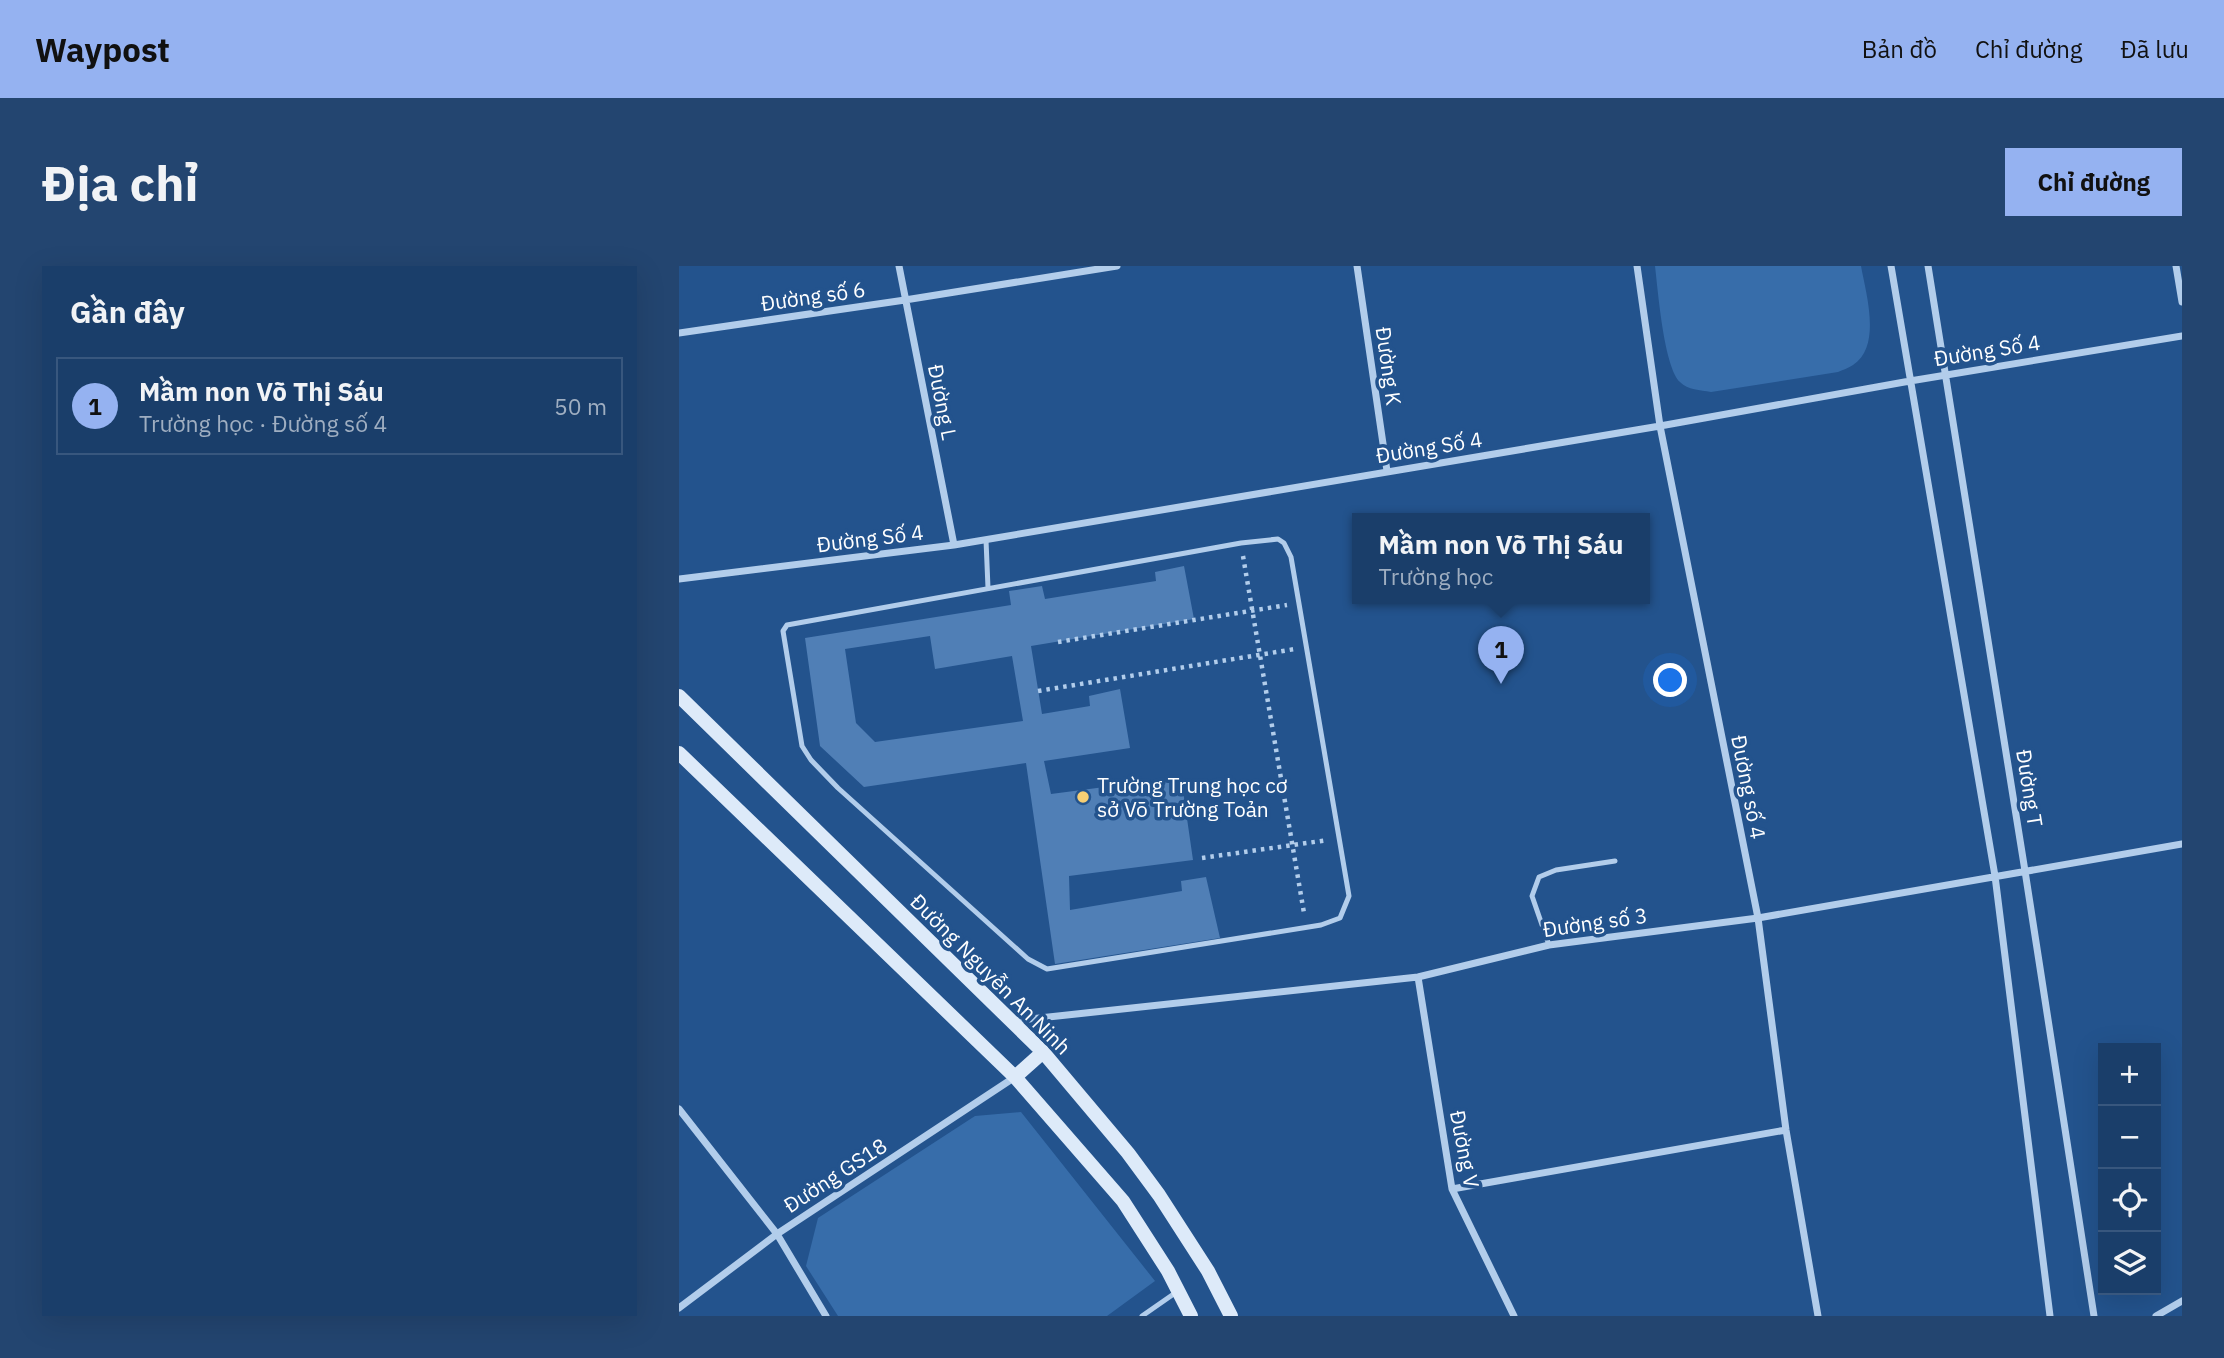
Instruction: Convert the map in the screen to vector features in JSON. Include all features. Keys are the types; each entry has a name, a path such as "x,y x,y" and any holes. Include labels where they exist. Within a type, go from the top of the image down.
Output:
{"main road":[{"name":"Đường Nguyễn An Ninh","path":"679,696 1043,1052 1128,1153 1159,1195 1208,1271 1231,1316"},
{"path":"679,753 1015,1077 1123,1201 1168,1271 1191,1316"},
{"path":"1015,1077 1043,1052"}],"street":[{"name":"Đường L","path":"899,266 954,545"},
{"name":"Đường số 6","path":"679,332 1117,266"},
{"name":"Đường K","path":"1357,266 1387,471"},
{"name":"Đường số 4","path":"1637,266 1660,426 1758,918 1786,1130 1818,1316"},
{"path":"1891,266 1995,876 2050,1316"},
{"name":"Đường T","path":"1928,266 2094,1316"},
{"path":"2176,266 2182,302"},
{"name":"Đường Số 4","path":"679,579 986,540 2182,336"},
{"name":"Đường số 3","path":"1012,1021 1418,977 1549,945 1758,918 2182,844"},
{"name":"Đường V","path":"1418,977 1452,1189 1514,1316"},
{"name":"Đường GS18","path":"679,1308 777,1234 1015,1077"},
{"path":"679,1109 777,1234 821,1314"},
{"path":"1452,1189 1786,1130"},
{"path":"2156,1316 2182,1301"}],"lane":[{"path":"1277,539 1284,543 1291,557 1349,897 1340,918 1307,928 1047,970 1028,960 838,788 811,760 802,746 783,631 787,625 988,588 1241,543 1277,539"},
{"path":"986,540 988,588"},
{"path":"1549,945 1532,896 1539,877 1556,870 1615,860"},
{"path":"1142,1316 1178,1291"}],"path":[{"path":"1241,543 1307,928"},
{"path":"1058,642 1299,603"},
{"path":"1038,691 1306,647"},
{"path":"1202,858 1339,838"}],"shaded area":[{"path":"1655,266 1861,266 1870,319 1867,345 1862,356 1853,365 1838,372 1711,392 1690,388 1683,385 1674,374 1670,361"},
{"path":"1021,1112 1155,1281 1107,1316 838,1316 806,1266 818,1218 975,1116"}],"building":[{"path":"1184,566 1194,619 1031,646 1042,714 1090,706 1089,696 1120,689 1130,748 1044,761 1051,794 1181,777 1193,860 1069,876 1070,910 1182,891 1181,881 1206,877 1220,938 1055,964 1026,763 864,787 820,746 805,638 1011,605 1009,591 1042,586 1045,599 1156,581 1155,572","holes":["930,636 935,669 1012,656 1023,721 875,742 856,723 845,649"]}],"place":[{"name":"Mầm non Võ Thị Sáu","path":"1501,684"},
{"name":"Trường Trung học cơ sở Võ Trường Toản","path":"1083,797"}]}
